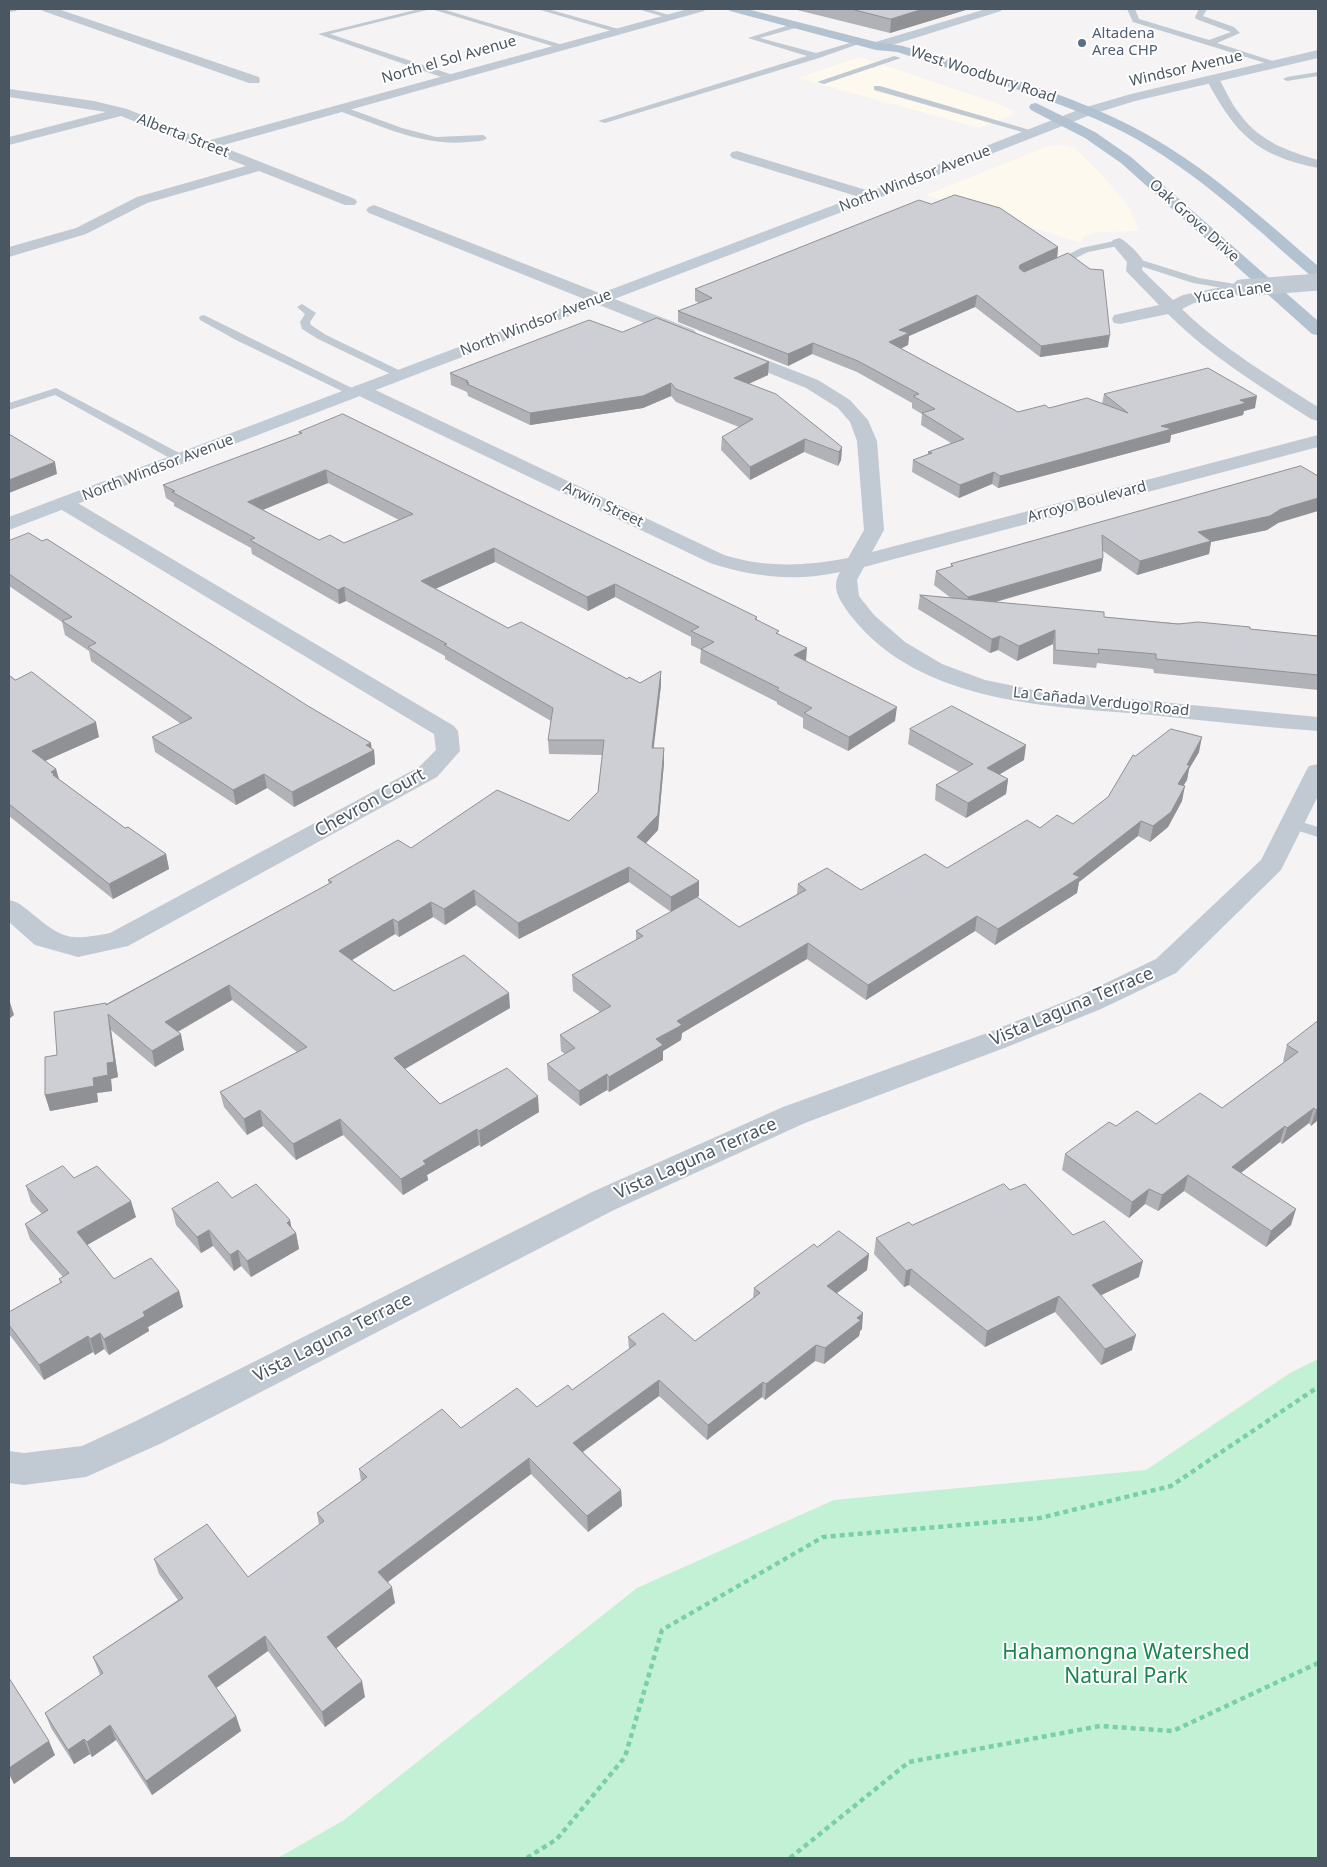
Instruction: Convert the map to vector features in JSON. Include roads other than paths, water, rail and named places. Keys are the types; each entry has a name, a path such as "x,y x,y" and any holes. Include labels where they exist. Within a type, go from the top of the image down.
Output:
{"main road":[{"name":"West Woodbury Road","path":"734,9 876,46 899,49 1059,98 1088,111"},
{"name":"West Woodbury Road","path":"876,46 883,54 1013,97 1063,121"},
{"name":"Oak Grove Drive","path":"1088,111 1115,123 1157,146 1186,166 1244,210 1318,274"},
{"name":"Oak Grove Drive","path":"1063,121 1090,135 1126,160 1318,330"}],"street":[{"path":"47,9 254,80"},
{"name":"North el Sol Avenue","path":"207,145 618,30 700,9"},
{"path":"876,46 997,9"},
{"name":"Windsor Avenue","path":"1063,121 1088,111 1132,98 1318,54"},
{"path":"1212,79 1230,113 1258,142 1275,151 1318,164"},
{"name":"Alberta Street","path":"9,93 94,105 122,112 350,202"},
{"path":"9,141 122,112"},
{"name":"North Windsor Avenue","path":"9,524 1036,133 1063,121"},
{"path":"737,154 871,196"},
{"path":"9,252 81,231 142,200 261,166"},
{"path":"374,210 701,339"},
{"path":"1119,244 1135,261 1134,272 1196,332 1318,415"},
{"name":"Yucca Lane","path":"1120,319 1170,308 1189,299 1241,288 1318,282"},
{"name":"La Cañada Verdugo Road","path":"719,346 812,384 844,404 859,420 867,441 874,530 846,580 848,597 866,620 897,647 934,669 979,686 1034,697 1318,724"},
{"name":"Arwin Street","path":"358,391 717,559 738,566 809,571 856,563"},
{"name":"Arroyo Boulevard","path":"856,563 1318,441"},
{"name":"Chevron Court","path":"9,908 45,939 78,948 118,940 428,772 448,751 446,731 64,503"},
{"name":"Vista Laguna Terrace","path":"9,1467 24,1469 86,1461 149,1432 603,1201 794,1115 997,1040 1091,1002 1166,966 1272,864 1305,828 1318,771"}],"lane":[{"path":"427,9 322,34 450,77"},
{"path":"435,9 562,46"},
{"path":"541,9 618,30"},
{"path":"642,9 671,17"},
{"path":"1131,9 1136,20 1278,64"},
{"path":"1203,9 1199,17 1231,29 1236,33 1211,42"},
{"path":"796,25 752,38 816,56"},
{"path":"602,121 860,42"},
{"path":"821,82 897,58"},
{"path":"1287,78 1318,74"},
{"path":"877,88 1036,133"},
{"path":"339,108 437,140 453,141 483,138"},
{"path":"1041,270 1085,250 1119,244"},
{"path":"1135,261 1197,281 1241,288"},
{"path":"302,307 311,313 306,322 306,327 322,337 401,375"},
{"path":"204,318 240,338 358,391"},
{"path":"9,407 56,391 181,459"}],"place":[{"name":"Altadena Area CHP","path":"1082,43"}],"park label":[{"name":"Hahamongna Watershed Natural Park","path":"1126,1665"}]}
